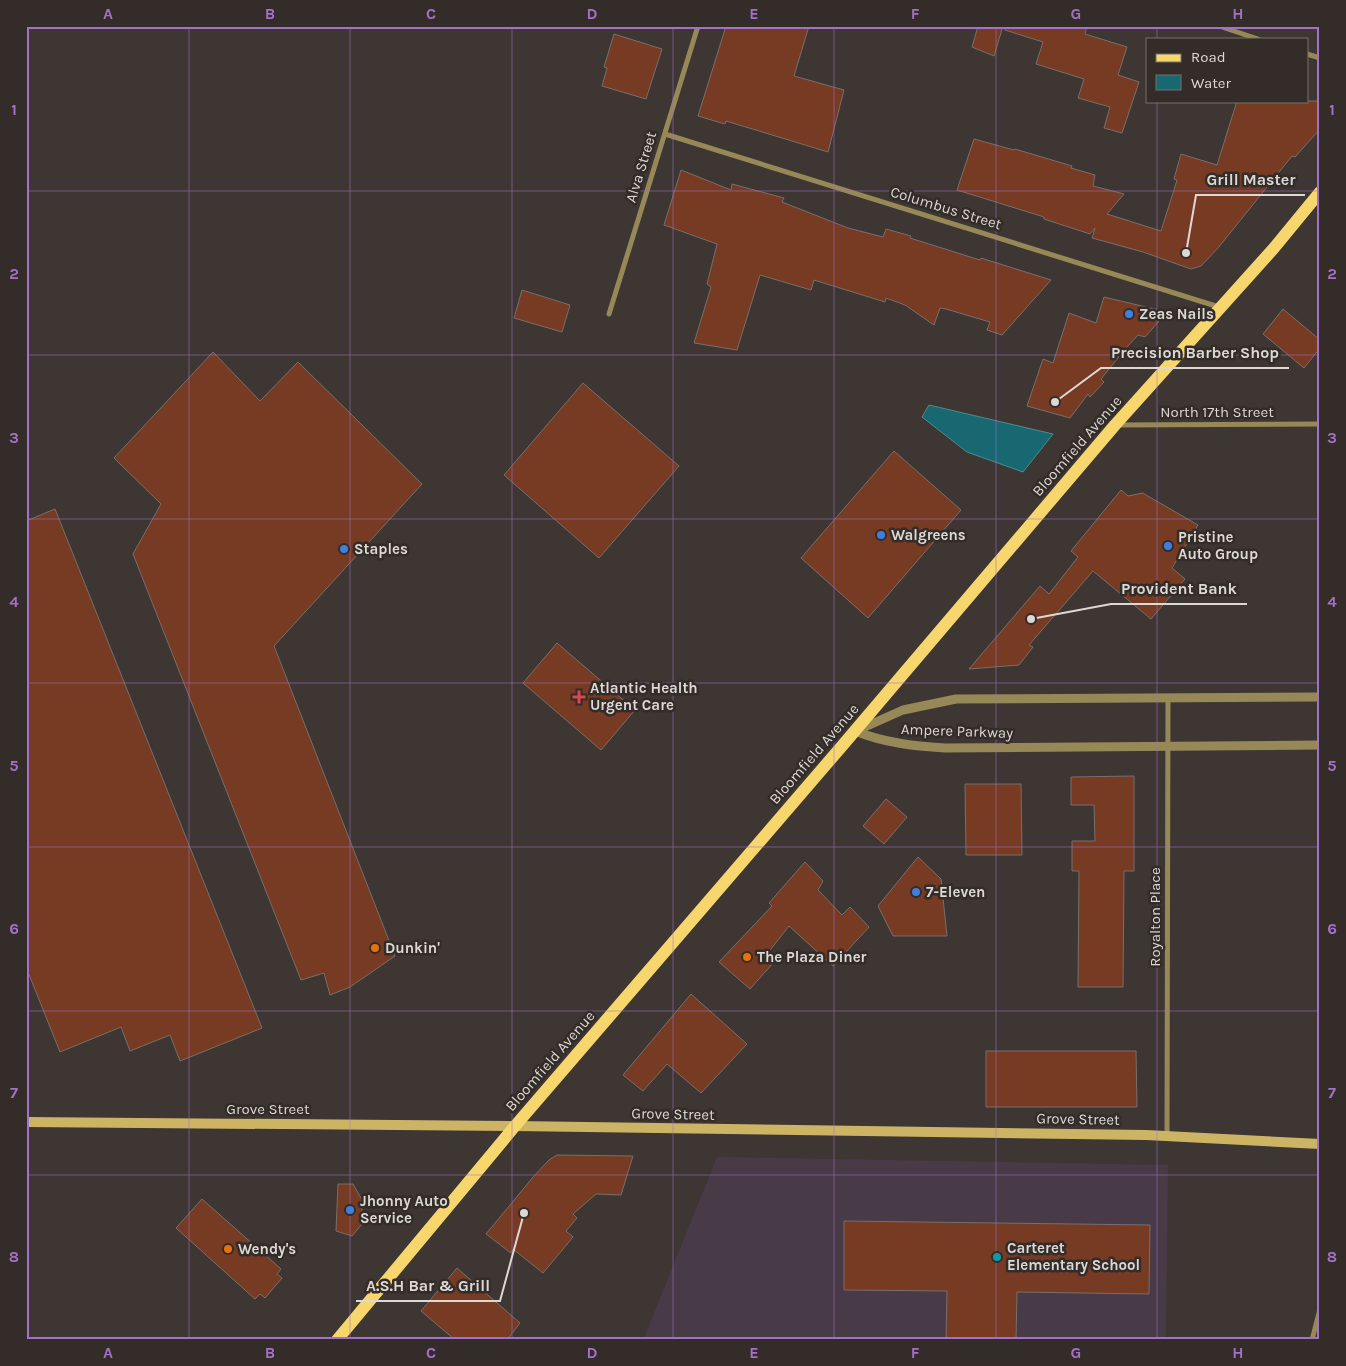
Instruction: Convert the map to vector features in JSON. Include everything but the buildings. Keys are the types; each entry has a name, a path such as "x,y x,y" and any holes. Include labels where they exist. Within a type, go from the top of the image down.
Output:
{"main road":[{"name":"Bloomfield Avenue","path":"337,1340 515,1126 1115,425 1274,248 1320,192"},
{"name":"Grove Street","path":"26,1122 515,1126 1167,1136 1320,1144"}],"street":[{"name":"Alva Street","path":"609,314 698,26"},
{"path":"1219,26 1255,38"},
{"path":"1308,54 1320,58"},
{"name":"Columbus Street","path":"665,134 1219,307"},
{"name":"North 17th Street","path":"1115,425 1320,424"},
{"name":"Ampere Parkway","path":"855,730 903,710 956,699 1320,697"},
{"name":"Royalton Place","path":"1167,1136 1168,698"},
{"name":"Ampere Parkway","path":"855,730 882,741 945,748 1320,745"},
{"path":"1312,1340 1320,1309"}],"shaded area":[{"path":"717,1157 1168,1165 1166,1340 643,1340"}],"water":[{"path":"929,405 1053,434 1023,472 967,452 922,417"}],"place":[{"name":"Grill Master","path":"1186,253"},
{"name":"Zeas Nails","path":"1129,314"},
{"name":"Precision Barber Shop","path":"1055,402"},
{"name":"Walgreens","path":"881,535"},
{"name":"Pristine Auto Group","path":"1168,546"},
{"name":"Staples","path":"344,549"},
{"name":"Provident Bank","path":"1031,619"},
{"name":"Atlantic Health Urgent Care","path":"579,697"},
{"name":"7-Eleven","path":"916,892"},
{"name":"Dunkin'","path":"375,948"},
{"name":"The Plaza Diner","path":"747,957"},
{"name":"Jhonny Auto Service","path":"350,1210"},
{"name":"A.S.H Bar & Grill","path":"524,1213"},
{"name":"Wendy's","path":"228,1249"},
{"name":"Carteret Elementary School","path":"997,1257"}]}
